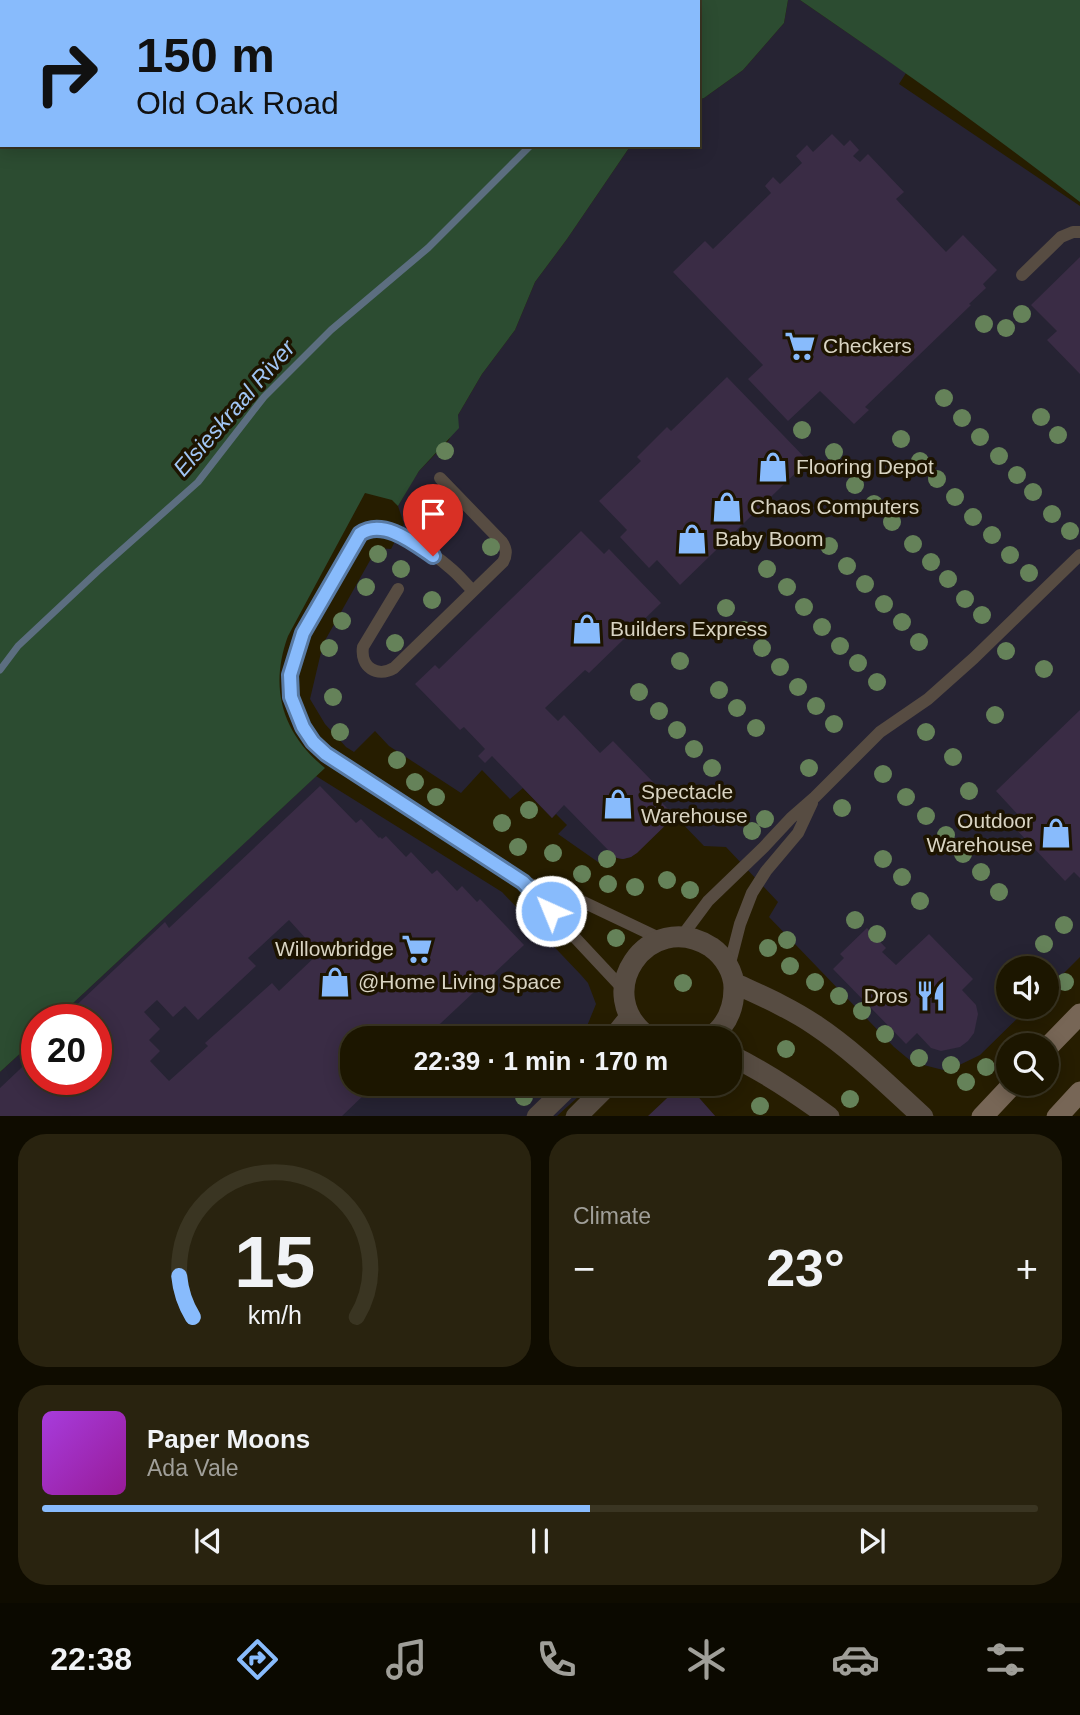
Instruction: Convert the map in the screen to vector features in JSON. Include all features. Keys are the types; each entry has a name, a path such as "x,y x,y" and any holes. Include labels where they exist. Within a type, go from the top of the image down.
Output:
{"main road":[{"path":"1059,1036 1080,1014"},
{"path":"1057,1116 1080,1092"},
{"path":"982,1116 1001,1096"}],"street":[{"path":"636,1026 625,1004 627,974 634,959 646,947 671,938 701,941 717,951 731,975 734,1000 729,1018 723,1026"},
{"path":"731,975 817,1026 923,1116"},
{"path":"623,1026 630,1017"},
{"path":"742,1061 829,1116"},
{"path":"537,1116 558,1096"},
{"path":"576,1116 597,1096"}],"lane":[{"path":"1022,275 1062,237 1080,232"},
{"path":"398,589 363,648 362,654 368,667 380,673 394,668 503,562 505,547 440,478"},
{"path":"473,591 448,566 417,546 390,531 375,528 365,530 356,538 303,633 290,675 291,697 303,727 313,742 326,754 523,882 624,990"},
{"path":"523,882 579,900 671,938 880,732 928,699 1080,555"},
{"path":"731,975 740,924 752,892 797,833 815,797"}],"shaded area":[{"path":"788,0 800,0 906,73 899,84 1080,206 1080,957 1059,978 1059,956 996,956 996,1019 1017,1019 1002,1033 996,1033 996,1039 980,1055 947,1071 912,1062 894,1047 769,917 778,902 726,847 704,846 675,816 631,857 617,858 608,851 598,862 558,834 567,825 556,814 552,818 523,788 510,799 482,770 461,793 389,746 375,731 354,752 325,724 310,699 323,644 377,548 391,549 404,524 398,506 419,471 449,440 458,415 482,374 515,330 535,282 630,147 700,147 700,99 743,70 784,23"},
{"name":"Willowbridge","path":"316,776 502,892 588,983 596,1004 587,1026 340,1026 340,1096 577,1096 557,1116 0,1116 0,1072 21,1053 21,1095 112,1095 112,1004 72,1004"}],"green space":[{"path":"700,0 788,0 784,23 743,70 700,99"},
{"path":"800,0 1080,0 1080,202 942,99"},
{"path":"0,147 630,147 535,282 515,330 482,374 458,415 459,428 419,471 398,506 392,500 365,493 288,636 280,674 283,708 298,740 325,768 72,1004 21,1004 21,1053 0,1072"}],"building":[{"path":"832,134 844,146 850,140 859,150 853,156 860,162 868,154 904,192 896,199 946,252 963,235 997,270 983,284 986,288 969,304 971,305 865,407 869,410 854,424 820,391 788,421 748,379 763,365 673,272 705,241 713,249 771,193 765,186 773,177 780,184 802,163 796,156 807,145 813,152"},
{"path":"1080,257 1080,374 1047,340 1057,331 1031,305"},
{"path":"727,377 808,461 680,585 657,560 649,568 620,537 627,530 599,501 641,461 637,457 667,427 671,431"},
{"path":"581,531 604,554 609,549 661,603 589,673 585,670 545,708 558,721 564,715 600,753 613,741 656,785 650,791 675,816 637,853 623,859 612,854 564,805 552,818 492,756 485,763 478,756 485,749 464,727 460,730 415,684 435,665 439,669"},
{"path":"1080,710 1080,878 1074,872 1065,881 1013,826 1021,818 996,791"},
{"name":"Willowbridge","path":"320,786 356,823 361,819 379,838 386,836 406,857 411,852 432,874 437,870 457,891 462,886 477,902 480,899 524,945 438,1026 340,1026 340,1096 363,1096 342,1116 0,1116 0,1088 21,1068 21,1095 112,1095 112,1004 78,1004 165,922 169,928","holes":["289,920 319,953 279,991 272,983 205,1043 208,1046 169,1081 150,1061 160,1051 149,1040 160,1029 144,1012 157,1000 173,1017 185,1006 198,1020 256,966 248,958"]},
{"path":"867,928 886,948 882,952 896,965 929,934 973,979 962,990 976,1005 978,1014 974,1033 968,1041 960,1047 941,1051 931,1048 917,1033 906,1044 833,969 844,958 840,954"},
{"path":"669,1096 697,1096 715,1116 648,1116"}],"waterway":[{"name":"Elsieskraal River","path":"0,670 18,646 198,482 264,397 331,330 428,248 529,147"}],"place":[{"name":"Checkers","path":"800,346"},
{"name":"Flooring Depot","path":"773,467"},
{"name":"Chaos Computers","path":"727,507"},
{"name":"Baby Boom","path":"692,539"},
{"name":"Builders Express","path":"587,629"},
{"name":"Spectacle Warehouse","path":"618,804"},
{"name":"Outdoor Warehouse","path":"1056,833"},
{"name":"Willowbridge","path":"417,949"},
{"name":"@Home Living Space","path":"335,982"},
{"name":"Dros","path":"931,996"}],"route":[{"path":"433,556 390,531 370,528 360,534 303,633 290,675 291,697 303,727 313,742 326,754 523,882 551,911"}]}
